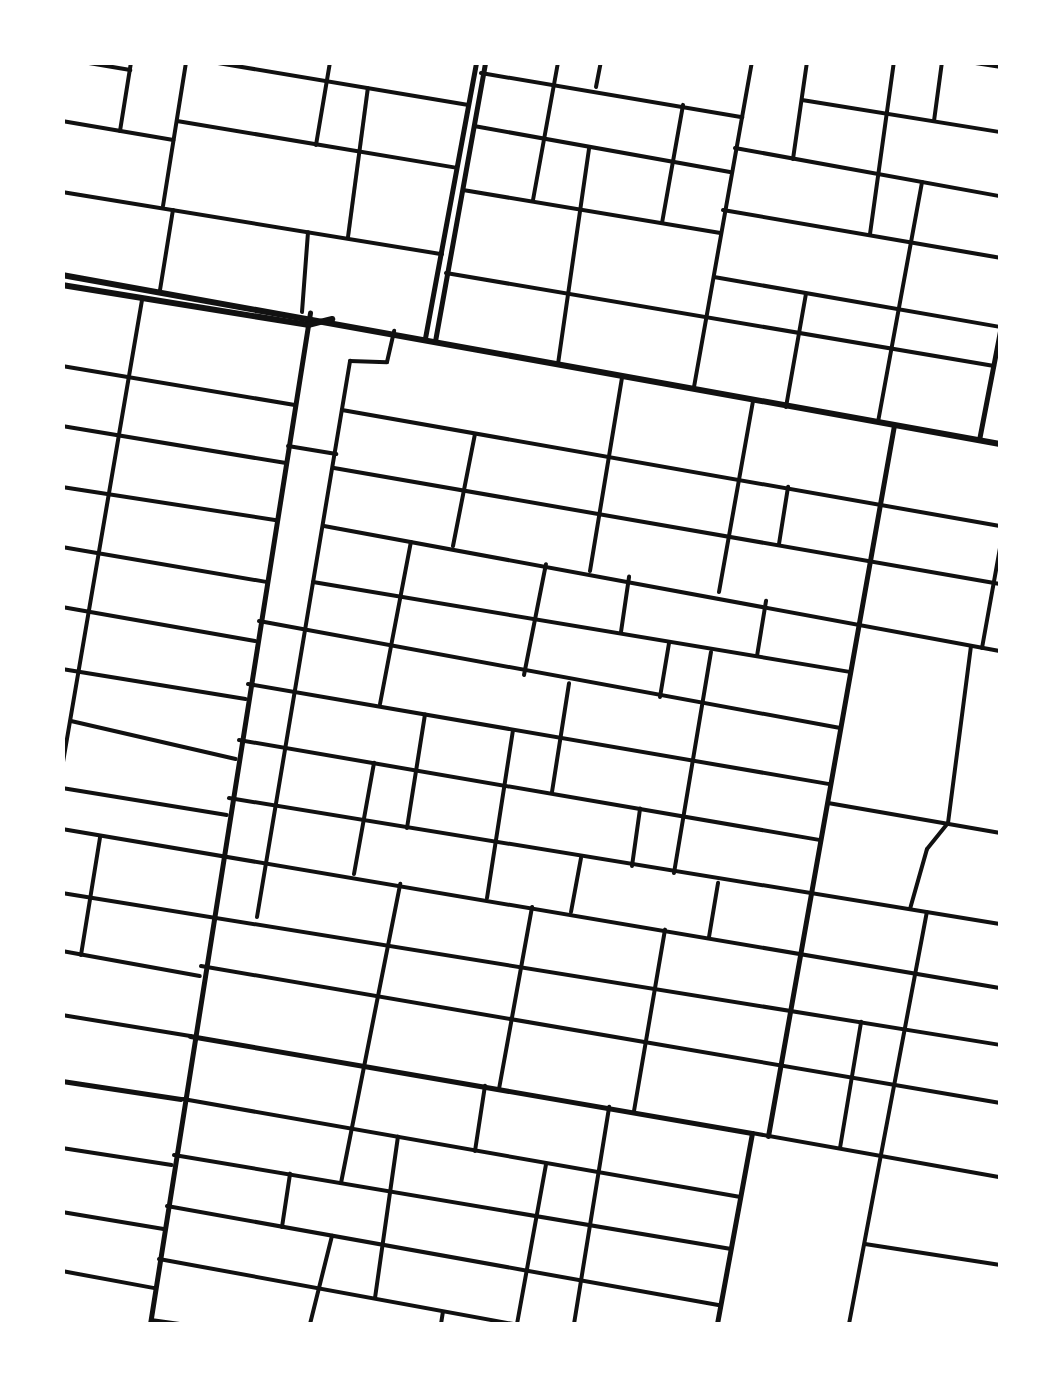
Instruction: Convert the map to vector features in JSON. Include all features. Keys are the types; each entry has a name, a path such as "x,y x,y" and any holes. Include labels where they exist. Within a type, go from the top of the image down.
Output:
{"main road":[{"path":"62,276 306,312 623,378 1000,444"},
{"path":"62,286 308,325 336,318"}],"street":[{"path":"83,62 130,70"},
{"path":"120,131 131,62"},
{"path":"162,208 186,62"},
{"path":"212,62 468,105"},
{"path":"316,145 330,62"},
{"path":"425,338 476,62"},
{"path":"435,340 484,62"},
{"path":"533,201 558,62"},
{"path":"596,87 601,62"},
{"path":"693,390 752,62"},
{"path":"793,160 806,62"},
{"path":"870,234 894,62"},
{"path":"934,121 942,62"},
{"path":"969,62 1000,67"},
{"path":"474,72 555,80 742,117"},
{"path":"348,238 368,88"},
{"path":"802,100 1000,132"},
{"path":"662,223 683,105"},
{"path":"176,120 458,168"},
{"path":"62,121 173,140"},
{"path":"473,126 730,172"},
{"path":"558,364 588,148"},
{"path":"735,148 1000,196"},
{"path":"878,422 922,182"},
{"path":"462,190 720,233"},
{"path":"62,192 442,254"},
{"path":"160,290 173,210"},
{"path":"724,210 1000,258"},
{"path":"180,1324 150,1322 201,966 308,325 308,232"},
{"path":"446,273 799,336 994,366"},
{"path":"714,277 1000,329 979,440"},
{"path":"786,407 806,294"},
{"path":"62,768 82,672 143,298"},
{"path":"257,918 282,747 324,526 350,361 387,362 394,331"},
{"path":"62,366 295,405"},
{"path":"590,571 623,378"},
{"path":"719,592 753,402"},
{"path":"342,410 1000,526"},
{"path":"768,1136 894,425"},
{"path":"62,426 286,463"},
{"path":"454,546 475,434"},
{"path":"288,446 336,454"},
{"path":"334,468 997,583"},
{"path":"62,487 276,520"},
{"path":"779,544 788,487"},
{"path":"324,526 719,592 1000,651"},
{"path":"380,704 411,542"},
{"path":"62,547 266,582"},
{"path":"982,648 997,583 1000,548"},
{"path":"524,675 546,564"},
{"path":"621,634 629,577"},
{"path":"313,582 711,652 850,672"},
{"path":"756,658 766,601"},
{"path":"62,607 255,641"},
{"path":"258,621 389,651 840,728"},
{"path":"660,697 670,643"},
{"path":"910,909 927,850 948,823 970,646"},
{"path":"674,874 711,652"},
{"path":"62,669 246,699"},
{"path":"248,684 830,784"},
{"path":"551,794 569,684"},
{"path":"408,828 425,714"},
{"path":"70,721 236,760"},
{"path":"487,898 513,731"},
{"path":"239,740 820,840"},
{"path":"354,874 374,763"},
{"path":"62,788 227,815"},
{"path":"229,798 674,874 1000,924"},
{"path":"827,802 1000,833"},
{"path":"632,866 640,809"},
{"path":"62,830 220,858 354,874 1000,988"},
{"path":"81,954 100,838"},
{"path":"571,913 580,858"},
{"path":"708,937 718,881"},
{"path":"341,1183 400,883"},
{"path":"62,894 209,918 257,918 1000,1045"},
{"path":"500,1089 532,906"},
{"path":"850,1324 927,912"},
{"path":"634,1111 665,930"},
{"path":"62,951 200,976"},
{"path":"201,966 1000,1103"},
{"path":"62,1015 1000,1177"},
{"path":"840,1148 861,1022"},
{"path":"62,1081 181,1098 740,1197"},
{"path":"476,1151 485,1086"},
{"path":"574,1324 609,1107"},
{"path":"717,1324 752,1133"},
{"path":"374,1298 398,1137"},
{"path":"62,1148 172,1165"},
{"path":"174,1155 731,1249"},
{"path":"158,1259 515,1324 546,1164"},
{"path":"282,1227 290,1174"},
{"path":"167,1206 720,1306"},
{"path":"62,1212 164,1228"},
{"path":"310,1324 332,1236"},
{"path":"865,1244 1000,1265"},
{"path":"62,1271 154,1288"},
{"path":"441,1324 444,1312"}]}
